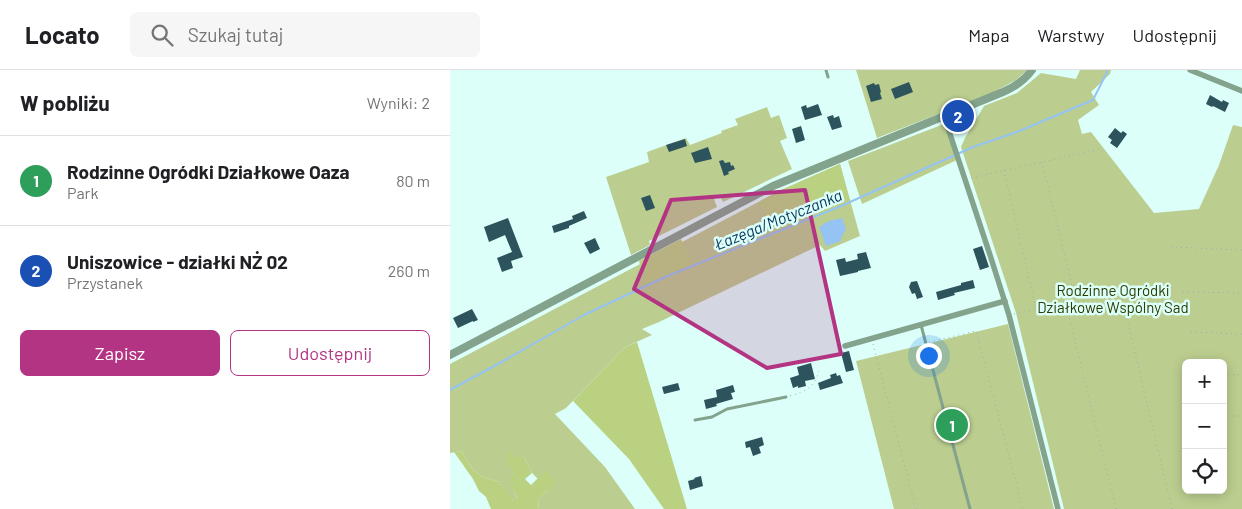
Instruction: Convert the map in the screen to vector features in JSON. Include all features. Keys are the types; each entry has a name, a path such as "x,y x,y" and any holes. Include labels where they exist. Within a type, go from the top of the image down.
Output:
{"street":[{"path":"450,355 773,186 1014,87 1032,70"},
{"path":"1190,70 1242,91"},
{"path":"944,116 1009,315 1058,509"},
{"path":"845,346 1004,301"}],"lane":[{"path":"826,70 828,76"},
{"path":"949,130 966,121 967,107"},
{"path":"921,324 970,509"},
{"path":"695,420 712,417 727,409 786,397"}],"path":[{"path":"966,179 1101,149"},
{"path":"1042,162 1076,302"},
{"path":"1004,170 1036,309"},
{"path":"1171,247 1242,250"},
{"path":"1183,292 1242,293"},
{"path":"1009,315 1121,293 1172,509"},
{"path":"1066,304 1116,509"},
{"path":"926,343 976,332 1023,509"},
{"path":"1190,332 1242,334"},
{"path":"872,338 916,509"},
{"path":"786,397 799,393 813,385 820,371"},
{"path":"1227,374 1242,375"},
{"path":"1227,416 1242,416"}],"highlighted area":[{"path":"805,190 841,354 767,368 634,289 671,200"}],"green space":[{"path":"856,70 1027,70 1016,80 992,93 877,138"},
{"name":"Rodzinne Ogródki Działkowe Wspólny Sad","path":"1080,70 1111,70 1110,74 1091,92 1099,105 1078,120 1082,134 1091,132 1154,213 1199,209 1219,165 1233,125 1242,127 1242,509 1064,509 1016,313 961,147 984,106 1017,93 1041,73 1076,79"},
{"path":"767,107 771,118 779,115 787,138 780,141 792,169 723,202 720,196 714,199 717,207 649,241 650,245 631,255 606,177 649,162 647,152 686,138 690,145 722,133 721,131 738,125 735,119"},
{"path":"944,124 957,160 862,204 848,161"},
{"path":"840,164 860,236 825,251 820,245 642,329 652,335 625,347 566,408 555,414 605,467 635,509 539,509 538,500 547,490 546,471 538,479 532,473 524,457 514,457 509,451 514,472 510,481 517,499 511,500 500,482 486,478 473,469 462,451 450,453 450,364 779,191"},
{"path":"840,164 850,201 772,234 760,201"},
{"path":"681,239 693,266 646,286 639,261"},
{"path":"1008,324 1054,509 894,509 856,361"},
{"path":"637,342 687,509 664,509 629,459 573,401 625,347"},
{"path":"509,450 514,457 524,457 532,473 525,479 531,485 545,471 557,483 538,500 539,509 491,509 486,497 479,491 454,452 462,451 473,469 486,478 500,482 512,500 517,498 509,481 514,472 506,461"}],"water":[{"path":"842,218 846,229 841,241 826,246 819,227 829,221"}],"building":[{"path":"909,82 913,92 895,99 891,89"},
{"path":"874,83 875,85 879,84 882,99 871,102 866,86"},
{"path":"1210,95 1222,102 1223,100 1229,103 1225,112 1206,104"},
{"path":"818,104 822,115 805,120 801,107 806,105 807,108"},
{"path":"833,115 834,118 839,116 842,127 832,130 827,117"},
{"path":"801,126 805,140 796,143 792,129"},
{"path":"1115,128 1121,133 1123,131 1127,134 1117,148 1110,143 1112,140 1108,137"},
{"path":"685,139 687,146 669,152 666,145"},
{"path":"708,147 712,159 695,163 691,153"},
{"path":"723,160 725,163 730,162 731,166 733,165 735,169 724,176 719,161"},
{"path":"650,195 655,208 646,211 641,198"},
{"path":"584,211 587,218 569,226 569,228 554,233 552,226 573,219 572,216"},
{"path":"508,218 523,257 511,261 513,268 502,272 497,258 512,252 505,235 489,242 484,227"},
{"path":"595,238 600,249 590,254 584,243"},
{"path":"982,246 989,267 980,270 973,249"},
{"path":"866,252 871,268 840,276 836,260 845,258 846,262 858,259 857,254"},
{"path":"973,280 975,288 954,293 955,295 938,300 936,292"},
{"path":"917,281 923,297 917,299 915,293 912,294 909,287 911,282"},
{"path":"472,309 478,320 458,328 453,318"},
{"path":"849,351 854,370 846,372 841,353"},
{"path":"811,363 815,379 805,381 806,386 793,388 790,378 799,375 797,367"},
{"path":"836,373 837,376 840,375 843,383 820,390 818,383 831,378 830,375"},
{"path":"678,383 680,390 664,394 662,387"},
{"path":"733,385 735,392 731,393 733,399 706,409 704,400 717,397 716,390"},
{"path":"762,437 764,445 759,447 761,453 753,456 750,447 746,448 745,442"},
{"path":"701,476 703,486 690,490 688,481"}],"waterway":[{"name":"Łazęga/Motyczanka","path":"450,390 584,315 665,277 841,206 973,147 1017,132 1093,100 1107,70"}],"place":[{"name":"Uniszowice - działki NŻ 02","path":"958,116"},
{"name":"Rodzinne Ogródki Działkowe Oaza","path":"952,425"}]}
